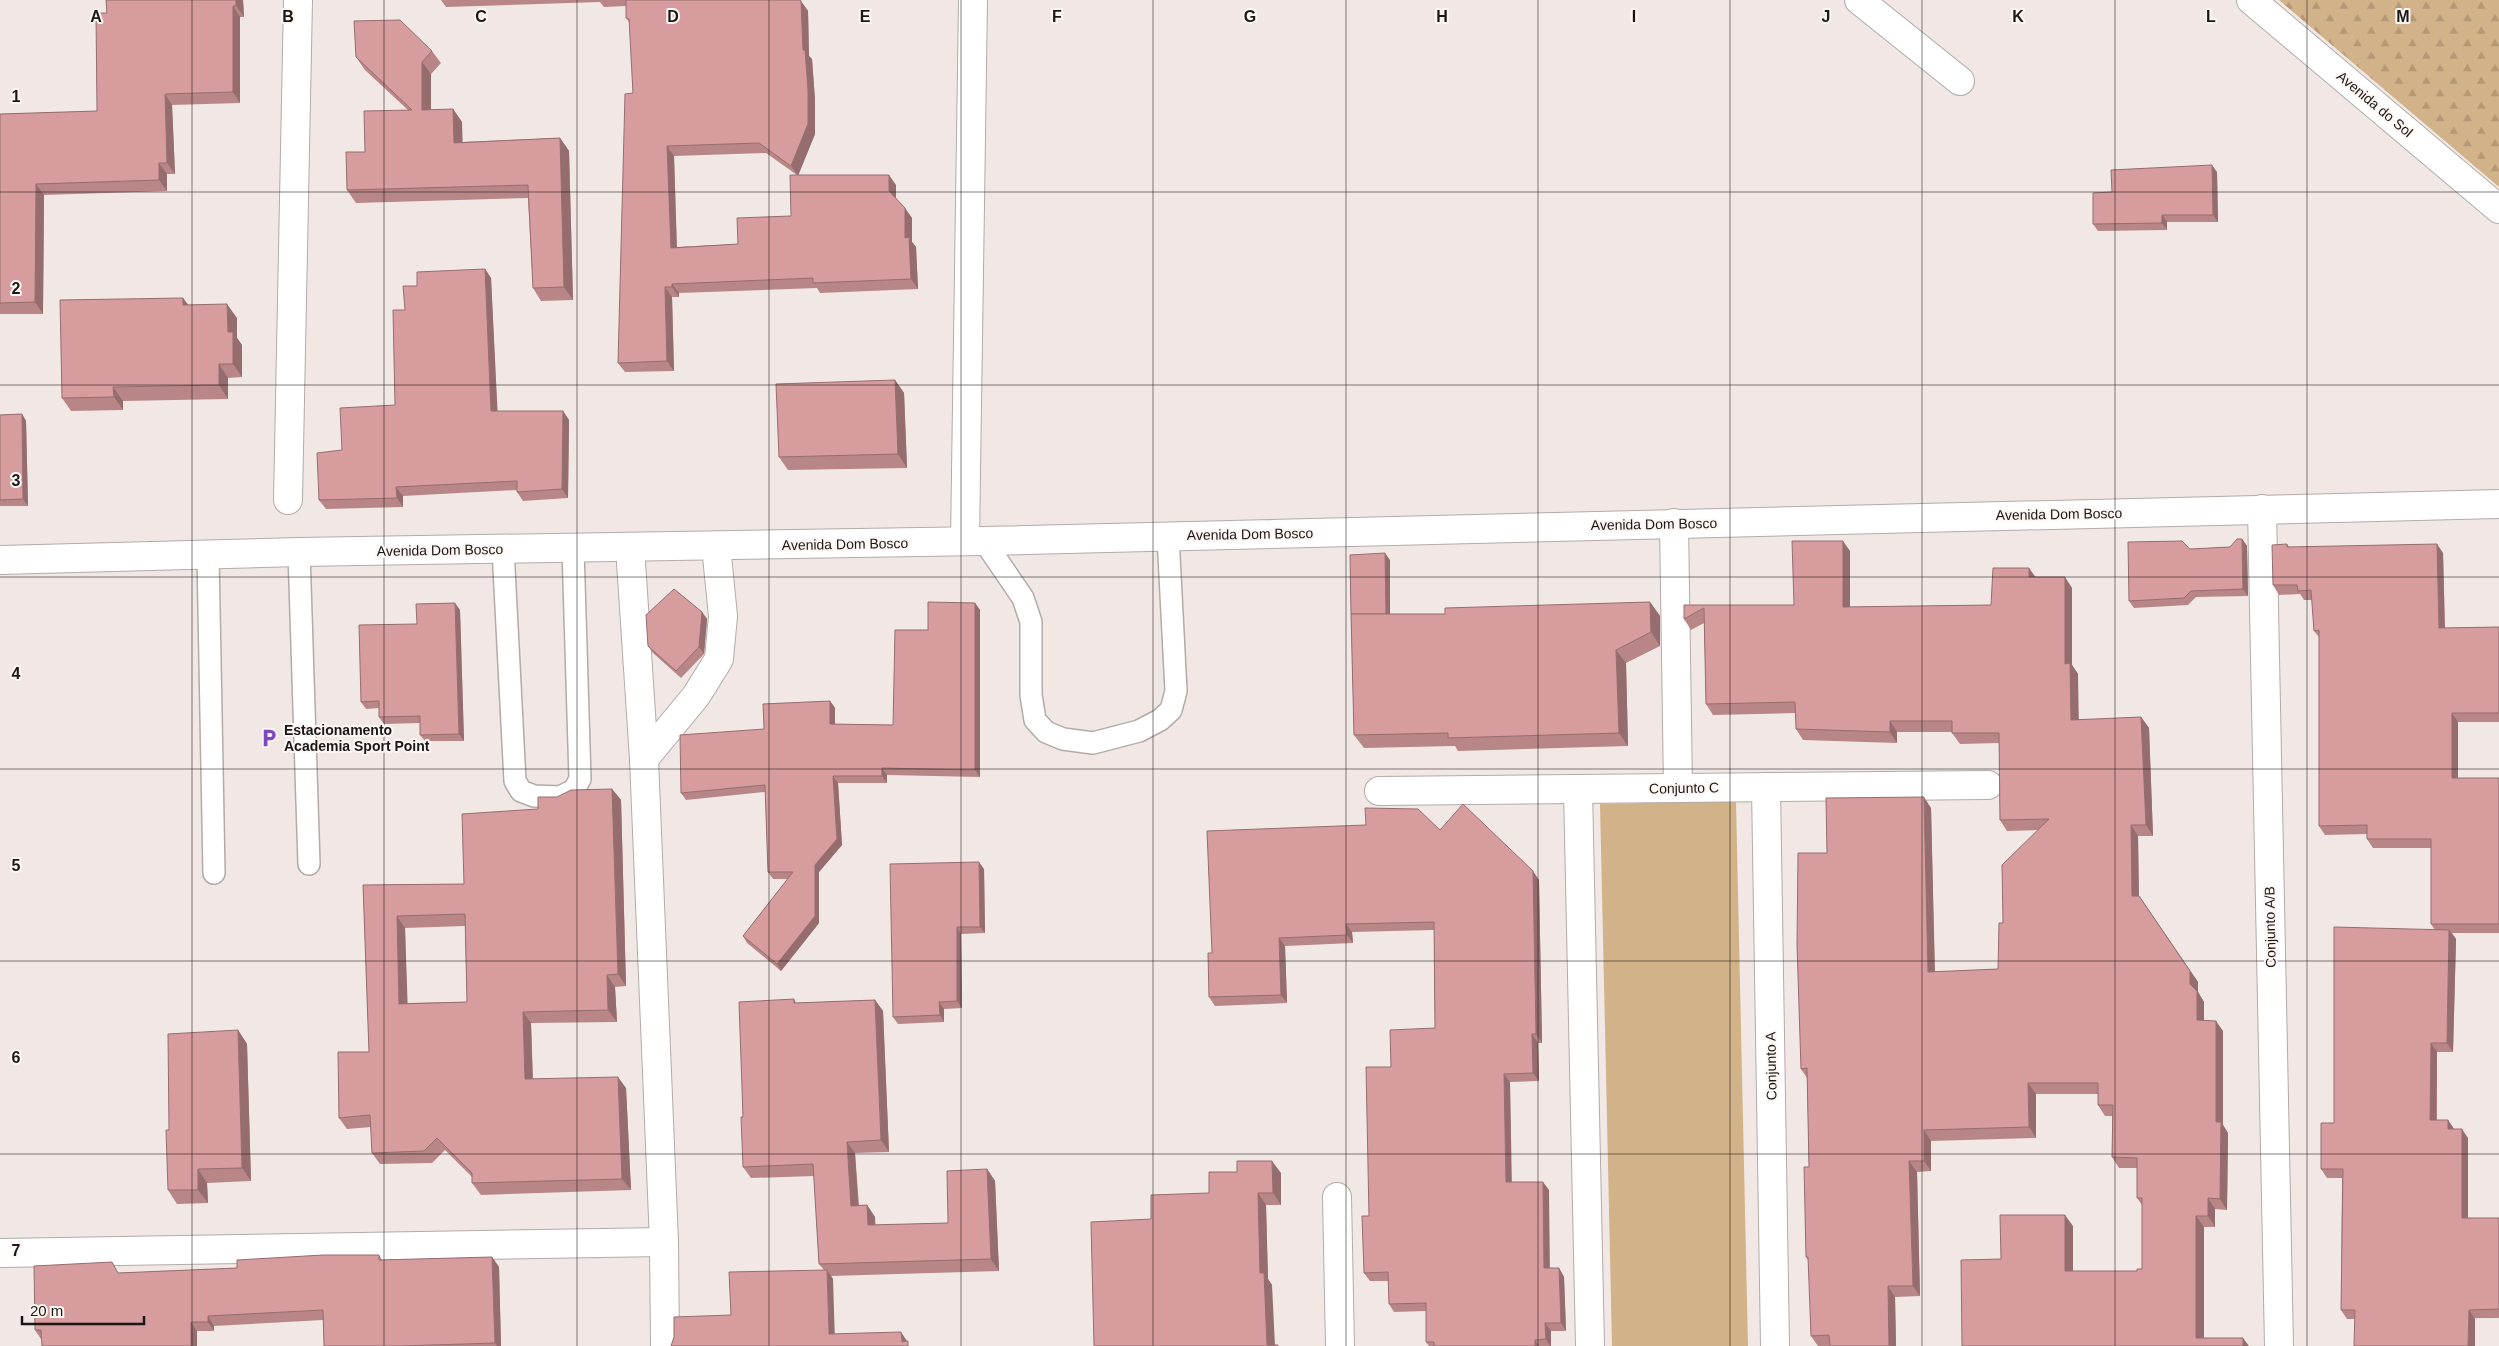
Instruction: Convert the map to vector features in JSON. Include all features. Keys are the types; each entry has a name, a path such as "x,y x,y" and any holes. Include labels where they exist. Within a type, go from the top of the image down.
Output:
{"street":[{"path":"288,500 298,0"},
{"path":"973,0 974,541"},
{"path":"1858,0 1960,81"},
{"name":"Avenida do Sol","path":"2251,0 2499,209"},
{"name":"Avenida Dom Bosco","path":"0,560 299,552 974,541 2499,504"},
{"name":"Conjunto A/B","path":"2262,509 2279,1346"},
{"path":"1674,523 1678,788"},
{"path":"644,759 696,696 719,659 722,616 716,546"},
{"path":"630,547 644,759 664,1242 666,1346"},
{"name":"Conjunto C","path":"1379,791 1988,785"},
{"name":"Conjunto A","path":"1766,787 1775,1346"},
{"path":"1578,789 1590,1346"},
{"path":"1338,1197 1340,1346"},
{"path":"0,1253 664,1242"}],"lane":[{"path":"974,541 1024,598 1031,622 1031,695 1035,720 1046,732 1063,739 1094,743 1139,731 1160,720 1171,710 1176,691 1168,536"},
{"path":"503,549 514,781 521,791 534,796 560,797 574,790 580,778 573,549"},
{"path":"299,552 309,864"},
{"path":"208,555 214,873"}],"green space":[{"path":"2279,0 2499,0 2499,187"},
{"path":"1736,801 1748,1346 1612,1346 1600,804"}],"building":[{"path":"106,0 236,0 236,6 233,6 233,92 165,94 167,163 159,163 159,180 36,184 35,302 0,303 0,114 97,111 96,13 107,13"},
{"path":"626,0 801,1 803,50 805,50 808,90 808,124 791,166 759,143 667,146 671,248 738,244 737,218 791,216 790,175 889,175 889,191 905,208 905,238 909,237 911,279 813,283 813,278 672,284 672,287 665,287 667,361 618,363 625,94 633,93 629,19 626,18"},
{"path":"400,20 432,51 422,62 422,110 453,109 454,143 560,138 564,287 533,288 528,185 347,190 346,152 365,152 364,111 412,110 356,57 354,21"},
{"path":"2212,165 2213,215 2162,215 2162,223 2093,224 2093,193 2112,192 2111,170"},
{"path":"485,269 491,411 563,411 562,489 517,492 517,481 396,487 397,498 319,500 317,453 342,450 340,408 395,405 393,310 405,310 403,286 417,286 417,272"},
{"path":"183,298 183,305 227,304 228,332 233,332 233,364 219,364 219,385 113,387 114,397 62,398 60,300"},
{"path":"895,380 898,454 779,457 776,384"},
{"path":"22,414 23,499 0,500 0,415"},
{"path":"2237,539 2242,539 2243,589 2191,591 2184,598 2129,601 2128,542 2182,541 2190,549 2230,547"},
{"path":"1792,541 1843,541 1843,607 1991,605 1993,568 2029,568 2029,577 2065,577 2065,664 2070,663 2071,720 2141,717 2146,825 2131,825 2132,896 2139,896 2190,971 2190,984 2197,991 2197,1020 2216,1021 2216,1122 2221,1122 2220,1199 2208,1198 2208,1216 2196,1216 2196,1338 2243,1338 2243,1346 1962,1346 1961,1260 2001,1259 2000,1215 2065,1215 2065,1271 2137,1271 2137,1269 2142,1269 2142,1198 2137,1198 2137,1158 2112,1157 2113,1105 2098,1105 2098,1083 2028,1083 2029,1127 1924,1130 1924,1161 1909,1161 1913,1286 1888,1286 1889,1346 1830,1346 1829,1335 1811,1336 1808,1257 1806,1257 1804,1167 1809,1167 1807,1068 1801,1069 1797,944 1798,853 1827,853 1826,798 1924,797 1928,972 1998,969 1999,923 2003,923 2002,865 2049,819 2000,820 1999,733 1952,733 1952,721 1890,721 1890,732 1796,729 1795,702 1706,704 1704,608 1684,619 1684,605 1794,605"},
{"path":"2287,544 2287,547 2437,544 2439,628 2499,627 2499,713 2452,713 2452,778 2499,778 2499,924 2431,924 2431,839 2367,839 2367,825 2319,826 2319,630 2314,631 2311,590 2298,591 2297,585 2273,585 2272,545"},
{"path":"1385,553 1386,614 1351,614 1350,555"},
{"path":"674,589 702,612 699,647 676,671 648,646 646,615"},
{"path":"928,602 975,603 975,770 882,768 882,776 833,776 837,839 815,865 815,916 777,964 743,936 793,872 768,872 765,785 681,793 680,735 764,729 763,704 830,701 830,724 893,725 895,630 928,630"},
{"path":"1650,602 1651,632 1616,650 1619,733 1448,738 1448,733 1354,735 1351,614 1445,614 1445,608"},
{"path":"455,603 459,734 420,735 420,716 379,717 379,701 361,702 359,625 417,624 416,604"},
{"path":"612,789 618,974 607,975 608,1010 523,1012 525,1079 618,1077 622,1179 472,1183 472,1173 437,1138 424,1151 372,1153 370,1115 339,1118 338,1052 369,1052 363,885 464,884 462,814 538,809 538,797 557,797 571,790","holes":["465,914 467,1002 399,1004 397,916"]},
{"path":"1463,804 1533,871 1536,1034 1532,1034 1533,1073 1504,1074 1506,1182 1543,1182 1544,1268 1559,1268 1561,1323 1545,1323 1546,1339 1535,1340 1535,1346 1434,1346 1434,1342 1426,1342 1426,1303 1389,1304 1388,1272 1364,1273 1362,1216 1369,1216 1366,1067 1391,1067 1390,1030 1435,1028 1434,922 1346,924 1347,935 1279,938 1281,995 1209,997 1208,953 1212,953 1207,831 1366,825 1365,808 1418,809 1440,830"},
{"path":"979,862 980,927 957,927 957,1001 939,1002 940,1015 893,1017 890,864"},
{"path":"2334,927 2449,930 2447,1043 2431,1043 2430,1120 2448,1120 2448,1129 2462,1129 2462,1218 2499,1218 2499,1309 2469,1310 2468,1346 2354,1346 2355,1310 2341,1310 2343,1169 2321,1169 2321,1123 2334,1123"},
{"path":"794,999 794,1003 875,1000 881,1140 847,1142 851,1206 867,1205 868,1225 948,1223 947,1171 987,1169 991,1259 819,1264 813,1164 743,1167 739,1002"},
{"path":"238,1030 242,1168 198,1169 198,1190 168,1190 166,1130 169,1130 168,1034"},
{"path":"1237,1161 1272,1161 1273,1193 1258,1193 1260,1273 1264,1273 1267,1345 1278,1346 1094,1346 1091,1222 1151,1219 1151,1195 1209,1193 1209,1172 1237,1172"},
{"path":"323,1255 379,1255 379,1260 492,1257 495,1343 324,1346 323,1310 208,1316 208,1322 191,1322 191,1346 42,1346 41,1330 35,1330 34,1266 112,1262 118,1273 237,1268 237,1260"},
{"path":"827,1270 829,1334 901,1332 902,1342 908,1341 908,1346 671,1346 674,1337 674,1317 731,1315 729,1272"}],"place":[{"name":"Estacionamento Academia Sport Point","path":"269,738"}]}
